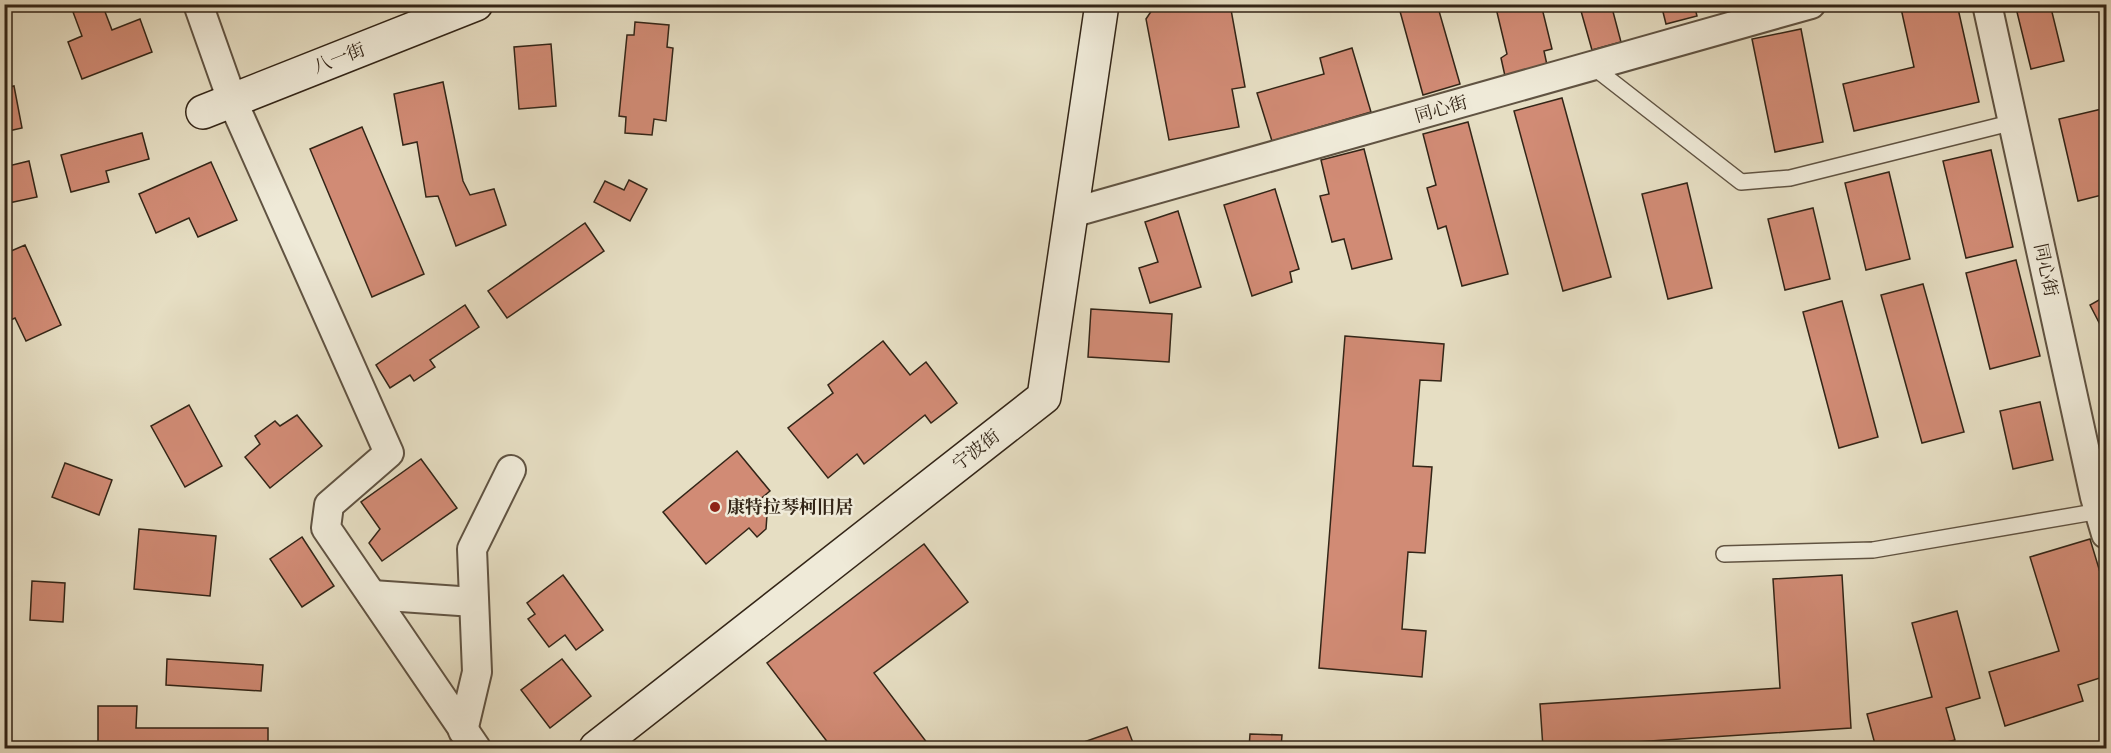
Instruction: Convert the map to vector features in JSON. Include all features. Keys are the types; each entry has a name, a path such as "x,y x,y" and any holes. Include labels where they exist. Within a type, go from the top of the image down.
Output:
{"street":[{"path":"198,4 217,106 389,453 329,505 326,528 470,740"},
{"name":"八一街","path":"217,106 476,4"},
{"name":"宁波街","path":"596,748 1044,397 1102,4"},
{"name":"同心街","path":"1071,213 1810,4"},
{"name":"同心街","path":"1987,4 2103,523"},
{"path":"470,740 477,672 472,549 511,470"},
{"path":"372,595 474,602"}],"lane":[{"path":"1592,66 1742,182 1790,178 2014,122"},
{"path":"1724,554 1873,550 2103,523"}],"building":[{"path":"91,4 102,4 112,30 140,19 152,52 82,79 68,42 82,36 73,12"},
{"path":"1156,4 1230,4 1245,87 1232,89 1239,127 1169,140 1146,19"},
{"path":"1398,4 1437,4 1460,84 1423,95"},
{"path":"1495,4 1541,4 1552,49 1544,51 1547,65 1505,76 1501,58 1507,54"},
{"path":"1579,4 1611,4 1621,42 1592,50"},
{"path":"1661,4 1694,4 1697,16 1666,24"},
{"path":"1900,4 1957,4 1979,102 1854,131 1843,84 1914,67"},
{"path":"2015,4 2050,4 2064,61 2031,69"},
{"path":"635,22 669,25 667,47 673,48 666,121 654,119 652,135 625,133 626,117 619,116 627,35 634,35"},
{"path":"1801,29 1823,142 1775,152 1752,39"},
{"path":"551,44 556,106 519,109 514,47"},
{"path":"1352,48 1371,112 1272,141 1257,93 1324,74 1320,58"},
{"path":"443,82 463,181 470,195 494,189 506,225 456,246 438,196 426,197 417,142 403,145 394,94"},
{"path":"14,86 22,128 4,132 4,88"},
{"path":"1562,98 1611,277 1563,291 1514,111"},
{"path":"2106,108 2106,194 2078,201 2059,119"},
{"path":"1468,122 1508,274 1462,286 1446,226 1438,229 1427,188 1436,185 1423,134"},
{"path":"362,127 424,274 372,297 310,149"},
{"path":"142,133 149,159 106,171 109,182 71,192 61,155"},
{"path":"1364,149 1392,259 1352,269 1344,239 1332,242 1320,196 1329,194 1321,160"},
{"path":"1991,150 2013,247 1966,258 1943,161"},
{"path":"29,161 37,197 4,204 4,167"},
{"path":"211,162 237,220 198,237 189,218 156,233 139,194"},
{"path":"1889,172 1910,259 1866,270 1845,183"},
{"path":"629,180 647,189 630,221 594,202 605,181 624,190"},
{"path":"1687,183 1712,288 1668,299 1642,194"},
{"path":"1275,189 1299,269 1290,272 1292,282 1252,296 1224,205"},
{"path":"1813,208 1830,279 1785,290 1768,219"},
{"path":"1178,211 1201,287 1150,303 1139,268 1158,262 1145,222"},
{"path":"585,223 604,251 507,318 488,291"},
{"path":"25,245 61,325 26,341 15,318 4,323 4,254"},
{"path":"2016,260 2040,356 1990,369 1966,273"},
{"path":"1923,284 1964,432 1922,443 1881,295"},
{"path":"2106,296 2106,336 2090,305"},
{"path":"1842,301 1878,437 1839,448 1803,312"},
{"path":"465,305 479,327 430,360 435,367 414,381 410,375 390,388 376,365"},
{"path":"1091,309 1172,314 1169,362 1088,357"},
{"path":"1345,336 1444,344 1441,381 1420,380 1413,466 1432,467 1425,553 1408,552 1402,629 1426,631 1422,677 1319,668"},
{"path":"883,341 910,375 926,362 957,403 931,423 925,415 864,464 857,454 828,478 788,428 833,393 828,385"},
{"path":"2040,402 2053,460 2013,469 2000,411"},
{"path":"189,405 222,466 185,487 151,426"},
{"path":"297,415 322,446 270,488 245,457 260,444 255,436 275,421 280,426"},
{"name":"康特拉琴柯旧居","path":"737,451 770,491 757,502 767,515 766,529 757,537 749,528 706,564 663,512"},
{"path":"421,459 457,508 382,561 369,543 380,529 361,502"},
{"path":"65,463 112,480 99,515 52,497"},
{"path":"139,529 216,536 210,596 134,589"},
{"path":"302,537 334,586 302,607 270,559"},
{"path":"2090,539 2106,592 2106,676 2078,685 2083,701 2005,726 1989,672 2059,651 2030,557"},
{"path":"924,544 968,602 874,673 931,748 832,748 767,663"},
{"path":"563,575 603,630 576,650 565,635 549,647 528,619 535,614 527,603"},
{"path":"1842,575 1851,728 1543,748 1540,704 1780,688 1773,579"},
{"path":"32,581 65,583 63,622 30,620"},
{"path":"1957,611 1980,698 1946,708 1955,740 1923,748 1876,748 1867,714 1932,697 1912,623"},
{"path":"167,659 263,665 261,691 166,685"},
{"path":"562,659 591,696 550,728 521,690"},
{"path":"98,706 137,706 136,728 268,728 268,748 98,748"},
{"path":"1127,727 1135,748 1083,748 1081,743"},
{"path":"1250,734 1282,735 1281,748 1249,748"},
{"path":"1824,743 1824,748 1777,748 1777,746"},
{"path":"1168,744 1201,745 1201,748 1168,748"}],"place":[{"name":"康特拉琴柯旧居","path":"715,507"}]}
